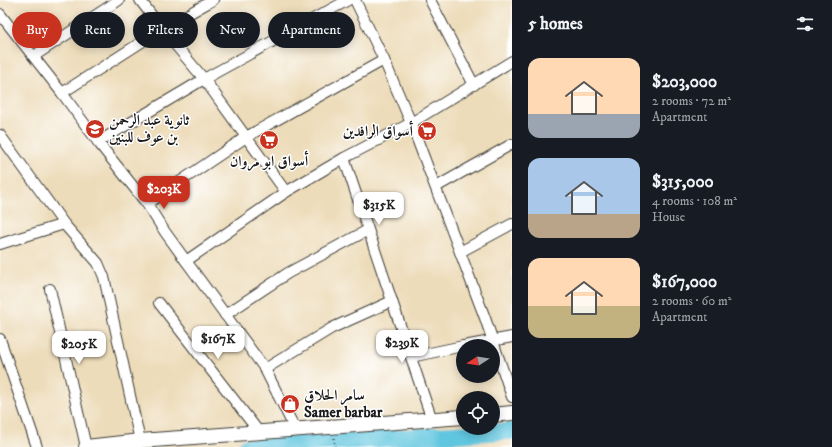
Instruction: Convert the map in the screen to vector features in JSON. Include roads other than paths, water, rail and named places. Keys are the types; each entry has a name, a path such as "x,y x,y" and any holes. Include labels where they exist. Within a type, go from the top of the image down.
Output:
{"street":[{"path":"34,56 119,0"},
{"path":"140,0 149,12"},
{"path":"192,12 213,0"},
{"path":"355,0 412,123 492,339"},
{"path":"430,0 474,84"},
{"path":"98,142 204,79 343,1"},
{"path":"0,14 147,204 165,232 265,369 295,429"},
{"path":"62,93 133,48"},
{"path":"178,48 204,79 286,192"},
{"path":"147,204 246,137 384,60"},
{"path":"186,261 286,192 344,158 412,123 512,61"},
{"path":"0,135 64,224 98,263 104,277 140,441"},
{"path":"436,187 512,144"},
{"path":"344,158 432,420"},
{"path":"0,244 64,224"},
{"path":"460,252 512,224"},
{"path":"225,315 288,273 368,230"},
{"path":"50,289 86,447 140,441 456,418"},
{"path":"265,369 332,328 392,301"},
{"path":"159,303 259,432"},
{"path":"499,339 512,337"},
{"path":"0,338 37,447"},
{"path":"411,357 456,348"},
{"path":"500,363 512,397"},
{"path":"500,414 512,413"}],"waterway":[{"path":"247,447 512,431"}],"place":[{"name":"ثانوية عبد الرحمن بن عوف للبنين","path":"95,129"},
{"name":"أسواق الرافدين","path":"427,131"},
{"name":"أسواق ابو مروان","path":"269,140"},
{"name":"سامر الحلاق Samer barbar","path":"290,404"}]}
